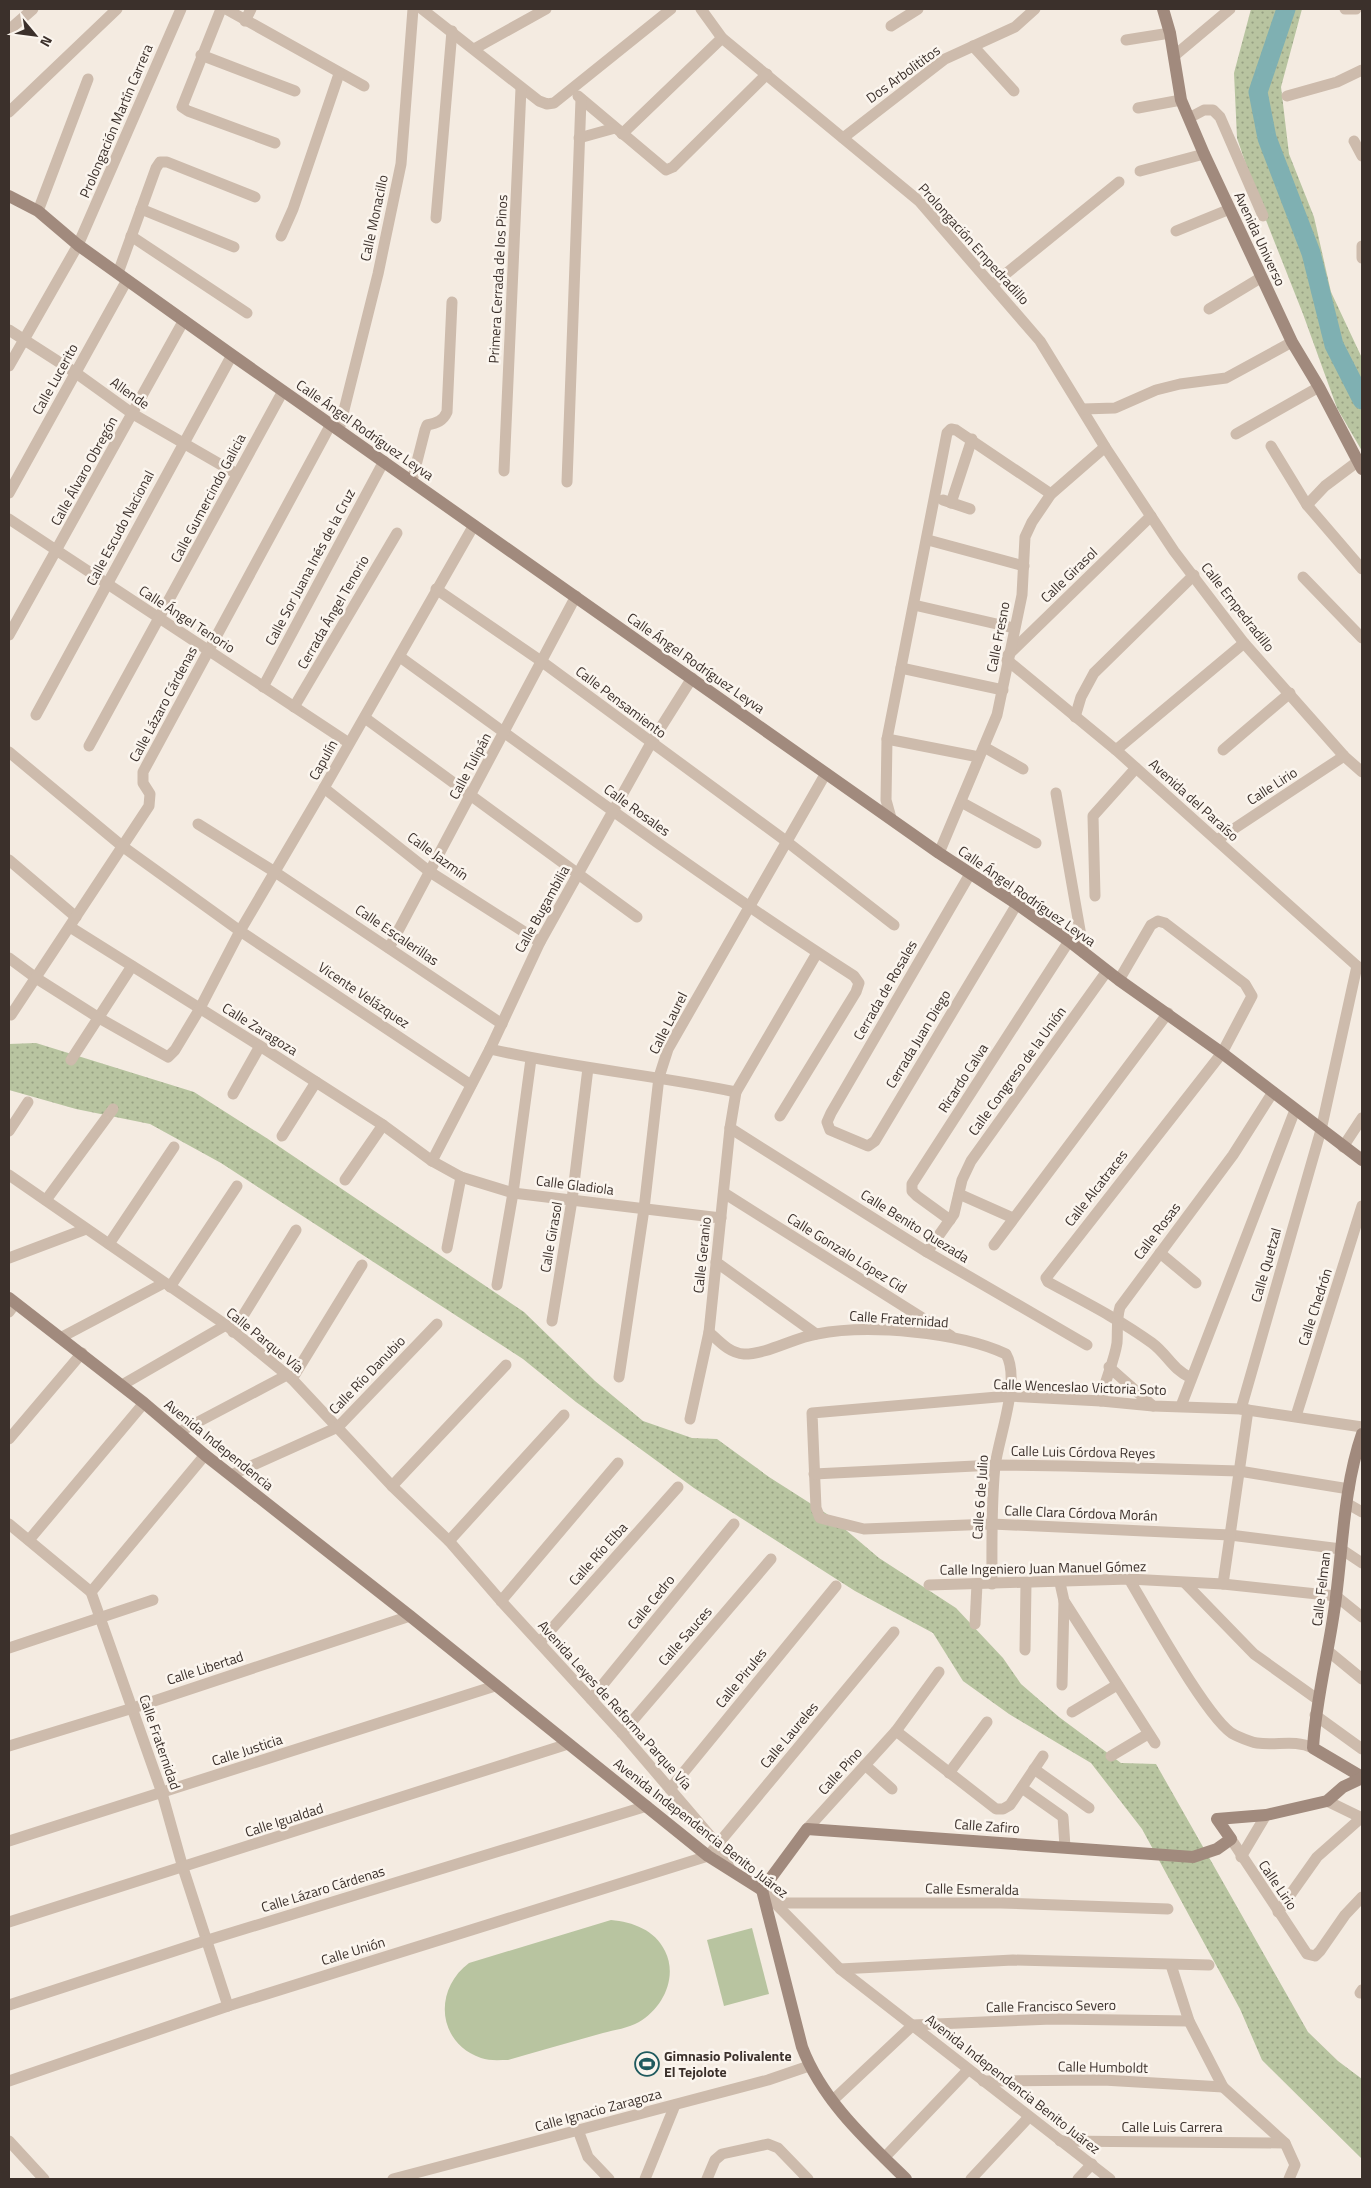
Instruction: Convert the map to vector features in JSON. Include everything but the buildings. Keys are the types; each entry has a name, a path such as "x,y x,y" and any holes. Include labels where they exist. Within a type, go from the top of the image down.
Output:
{"street":[{"path":"9,30 33,9"},
{"path":"9,112 117,9"},
{"name":"Prolongación Martín Carrera","path":"9,366 78,245 181,9"},
{"path":"221,9 182,107 188,112 275,143"},
{"path":"226,9 339,74 364,86"},
{"path":"245,21 251,9"},
{"name":"Calle Monacillo","path":"335,427 378,274 401,164 413,9"},
{"path":"422,9 452,31 521,88 539,101 547,104 554,103 671,9"},
{"path":"474,49 546,9"},
{"name":"Prolongación Empedradillo","path":"701,9 722,38 919,201 1040,341 1105,447"},
{"path":"891,26 918,9"},
{"name":"Dos Arbolititos","path":"843,138 945,59 1015,26 1035,9"},
{"name":"Avenida Universo","path":"1163,9 1170,33 1181,100 1204,154 1292,342 1319,387 1360,465"},
{"path":"1174,56 1230,9"},
{"path":"1345,9 1356,9"},
{"path":"436,218 452,31"},
{"path":"1126,40 1170,33"},
{"path":"579,138 619,131 722,38"},
{"path":"973,46 1014,91"},
{"path":"202,55 295,91"},
{"path":"1286,96 1337,82 1362,70"},
{"path":"281,236 293,209 339,74"},
{"path":"570,90 666,170 673,167 767,74"},
{"path":"38,211 88,80"},
{"name":"Primera Cerrada de los Pinos","path":"504,471 521,88"},
{"path":"567,482 581,99"},
{"path":"1138,108 1181,100"},
{"path":"1189,118 1204,110 1213,110 1220,117 1263,216"},
{"path":"1354,141 1362,156"},
{"path":"1140,171 1204,154"},
{"name":"Calle Lucerito","path":"9,493 76,373 122,276 131,236 156,168 160,162 167,162 255,197"},
{"path":"992,285 1119,182"},
{"name":"Calle Ángel Rodríguez Leyva","path":"9,196 38,211 78,245 232,355 892,818 939,853 1017,904 1119,980 1222,1053 1362,1160"},
{"path":"141,209 234,247"},
{"path":"1176,231 1230,209"},
{"path":"131,236 247,313"},
{"path":"1362,246 1362,258"},
{"path":"1209,310 1262,277"},
{"path":"412,481 427,425 438,423 445,417 447,412 452,302"},
{"name":"Calle Álvaro Obregón","path":"9,636 184,320"},
{"name":"Allende","path":"9,330 76,373 133,414 182,444 238,474"},
{"path":"1084,410 1116,408 1156,390 1180,384 1226,378 1292,342"},
{"name":"Calle Escudo Nacional","path":"36,715 232,355"},
{"path":"1236,434 1319,387"},
{"name":"Calle Gumercindo Galicia","path":"89,746 283,391"},
{"name":"Calle Lázaro Cárdenas","path":"11,1015 148,806 150,794 143,783 143,772 208,650 335,427"},
{"path":"892,818 886,800 887,739 948,433 951,429 956,430 1051,494"},
{"path":"1346,439 1362,448"},
{"path":"950,502 972,440"},
{"path":"1270,446 1307,505 1362,569"},
{"name":"Calle Fresno","path":"939,853 997,714 1022,595 1025,537 1032,522 1051,494 1105,447"},
{"name":"Calle Empedradillo","path":"1105,447 1194,575 1244,642 1344,756 1362,772"},
{"name":"Calle Sor Juana Inés de la Cruz","path":"263,687 384,461"},
{"path":"1307,505 1325,486 1360,465"},
{"path":"936,498 970,509"},
{"name":"Calle Girasol","path":"1008,658 1152,516"},
{"name":"Calle Ángel Tenorio","path":"9,519 159,620 349,743"},
{"name":"Capulín","path":"99,1018 168,1057 175,1050 199,1010 240,931 365,718 474,525"},
{"name":"Cerrada Ángel Tenorio","path":"294,708 397,532"},
{"path":"928,540 1024,566"},
{"path":"1076,717 1081,697 1094,673 1194,575"},
{"path":"1303,577 1362,638"},
{"name":"Calle Pensamiento","path":"436,590 541,661 650,743 786,841 894,924"},
{"name":"Calle Tulipán","path":"389,948 576,596"},
{"path":"914,605 1014,628"},
{"path":"1116,750 1244,642"},
{"name":"Calle Rosales","path":"400,657 613,812 748,907 854,976 859,983 856,992 780,1116"},
{"name":"Avenida del Paraíso","path":"1008,658 1361,964"},
{"path":"901,668 1003,690"},
{"name":"Calle Bugambilia","path":"432,1161 490,1049 540,942 650,743 692,678"},
{"path":"1223,750 1290,693"},
{"path":"365,718 636,917"},
{"path":"887,739 981,752 1023,770"},
{"path":"9,752 122,846"},
{"name":"Calle Lirio","path":"1217,840 1344,756"},
{"path":"1095,896 1093,816 1136,768"},
{"name":"Calle Laurel","path":"619,1377 644,1209 659,1078 668,1049 826,773"},
{"name":"Calle Jazmín","path":"324,788 430,872 540,942"},
{"path":"1056,793 1084,953"},
{"path":"961,802 1036,843"},
{"name":"Calle Escalerillas","path":"198,824 275,872 502,1024"},
{"name":"Vicente Velázquez","path":"122,846 240,931 471,1085"},
{"path":"9,860 76,917"},
{"name":"Cerrada de Rosales","path":"827,1122 970,874"},
{"name":"Cerrada Juan Diego","path":"827,1122 830,1130 861,1145 868,1146 875,1140 1017,904"},
{"path":"1119,980 1151,925 1158,921 1165,923 1245,984 1252,996 1222,1053"},
{"name":"Calle Zaragoza","path":"70,927 316,1082 432,1161"},
{"name":"Ricardo Calva","path":"950,1220 912,1192 912,1184 1069,942"},
{"path":"490,1049 531,1059 659,1078 736,1092 817,953"},
{"path":"9,958 36,978 99,1018"},
{"name":"Calle Quetzal","path":"1223,1584 1239,1471 1244,1409 1321,1130 1361,964"},
{"path":"71,1060 132,966"},
{"name":"Calle Congreso de la Unión","path":"927,1252 950,1220 960,1194 962,1180 971,1161 1107,971"},
{"path":"994,1245 1168,1013"},
{"path":"233,1094 260,1046"},
{"name":"Calle Alcatraces","path":"1116,1319 1048,1282 1046,1278 1222,1053"},
{"path":"497,1285 513,1193 531,1059"},
{"name":"Calle Girasol","path":"552,1321 572,1200 588,1068"},
{"path":"282,1136 316,1082"},
{"name":"Calle Geranio","path":"690,1419 709,1332 730,1128 736,1092"},
{"name":"Calle Rosas","path":"1101,1401 1117,1342 1116,1319 1120,1307 1233,1155 1273,1092"},
{"path":"9,1131 28,1102"},
{"path":"46,1200 113,1109"},
{"path":"1181,1406 1295,1110"},
{"path":"1343,1147 1362,1118"},
{"path":"345,1180 383,1126"},
{"name":"Calle Benito Quezada","path":"730,1128 927,1252 1087,1345"},
{"path":"109,1244 174,1148"},
{"name":"Calle Gladiola","path":"432,1161 461,1177 513,1193 721,1218"},
{"name":"Calle Parque Vía","path":"9,1175 229,1329 289,1377 392,1486 450,1541 471,1565"},
{"path":"447,1248 461,1177"},
{"path":"60,1338 167,1285 237,1186"},
{"name":"Calle Gonzalo López Cid","path":"724,1193 955,1338"},
{"path":"960,1194 1013,1218"},
{"name":"Calle Chedrón","path":"1296,1416 1362,1206"},
{"path":"9,1258 86,1228"},
{"path":"122,1385 229,1329 296,1230"},
{"path":"1160,1253 1196,1283"},
{"path":"716,1262 816,1334"},
{"path":"179,1432 289,1377 362,1265"},
{"name":"Avenida Independencia","path":"11,1305 82,1353 206,1455 410,1616"},
{"path":"1116,1319 1161,1350 1171,1365 1191,1378"},
{"name":"Calle Río Danubio","path":"231,1475 338,1427 437,1324"},
{"name":"Calle Fraternidad","path":"709,1332 724,1347 742,1354 756,1352 816,1334 844,1330 880,1330 955,1338 1006,1354"},
{"path":"9,1439 82,1353"},
{"name":"Calle 6 de Julio","path":"992,1584 992,1524 996,1465 1009,1396 1011,1364 1006,1354"},
{"path":"392,1486 506,1365"},
{"path":"1109,1367 1154,1406"},
{"name":"Calle Wenceslao Victoria Soto","path":"820,1518 816,1508 812,1413 1009,1396 1154,1406 1244,1409 1362,1426"},
{"path":"29,1540 144,1403"},
{"path":"450,1541 564,1415"},
{"name":"Calle Felman","path":"1313,1748 1316,1699 1328,1651 1349,1489 1359,1455 1362,1434"},
{"path":"91,1592 206,1455"},
{"path":"501,1601 618,1463"},
{"name":"Calle Luis Córdova Reyes","path":"814,1474 996,1465 1239,1471 1349,1489"},
{"name":"Calle Río Elba","path":"540,1642 678,1487"},
{"path":"1348,1504 1362,1512"},
{"name":"Calle Clara Córdova Morán","path":"820,1518 864,1529 992,1524 1230,1535 1341,1549"},
{"name":"Calle Fraternidad","path":"9,1524 91,1592 162,1793 183,1868 228,2006"},
{"name":"Calle Cedro","path":"590,1699 734,1524"},
{"path":"1341,1549 1362,1563"},
{"name":"Calle Sauces","path":"622,1733 771,1559"},
{"name":"Avenida Leyes de Reforma Parque Vía","path":"471,1565 501,1601 622,1733 718,1845 730,1869"},
{"path":"1129,1579 1205,1702 1222,1726 1234,1735 1257,1743 1301,1742 1362,1777"},
{"name":"Calle Ingeniero Juan Manuel Gómez","path":"929,1585 1060,1583 1129,1579 1223,1584 1336,1596"},
{"path":"1025,1650 1026,1583"},
{"path":"1060,1583 1064,1600 1062,1685"},
{"path":"1185,1583 1254,1654 1316,1699"},
{"path":"975,1624 976,1584"},
{"name":"Calle Pirules","path":"670,1789 836,1586"},
{"path":"1336,1596 1362,1617"},
{"path":"9,1648 153,1600"},
{"path":"1064,1600 1151,1739 1112,1756"},
{"name":"Avenida Independencia Benito Juárez","path":"410,1616 708,1856 762,1890 840,1969 1110,2179"},
{"name":"Calle Libertad","path":"9,1746 133,1708 410,1616"},
{"name":"Calle Laureles","path":"708,1856 894,1632"},
{"path":"1328,1651 1362,1678"},
{"name":"Calle Pino","path":"762,1890 808,1829 896,1731 939,1672"},
{"path":"1072,1712 1118,1685"},
{"name":"Calle Justicia","path":"9,1841 495,1686"},
{"path":"1315,1715 1362,1748"},
{"path":"949,1773 987,1722"},
{"path":"896,1731 996,1808 1003,1809 1010,1805 1043,1756"},
{"name":"Calle Igualdad","path":"9,1922 568,1744"},
{"path":"865,1765 892,1789"},
{"path":"1034,1770 1089,1808"},
{"path":"1241,1857 1266,1815 1327,1801 1343,1787 1362,1777"},
{"path":"1022,1788 1063,1817 1066,1847"},
{"path":"1278,1912 1317,1857 1362,1818 1327,1801"},
{"name":"Calle Lázaro Cárdenas","path":"9,2004 208,1940 647,1806"},
{"name":"Calle Lirio","path":"1266,1815 1217,1819 1306,1954 1315,1956 1320,1951 1345,1915 1362,1897"},
{"name":"Calle Zafiro","path":"808,1829 1193,1858 1217,1849 1230,1839"},
{"name":"Calle Unión","path":"9,2081 228,2006 708,1856"},
{"path":"762,1890 802,2046 809,2066 832,2101 884,2158 906,2179"},
{"name":"Calle Esmeralda","path":"776,1903 1001,1903 1168,1909"},
{"path":"840,1969 1013,1960 1171,1966 1209,1965"},
{"path":"1171,1966 1189,2021 1223,2087 1285,2143 1295,2164 1289,2179"},
{"name":"Calle Francisco Severo","path":"913,2025 1052,2019 1189,2021"},
{"path":"832,2101 913,2025"},
{"name":"Calle Ignacio Zaragoza","path":"393,2179 768,2080 809,2066"},
{"path":"884,2158 968,2070"},
{"name":"Calle Humboldt","path":"983,2081 1103,2080 1223,2087"},
{"path":"646,2179 675,2105"},
{"path":"971,2179 1028,2116"},
{"path":"578,2130 588,2157 609,2179"},
{"path":"9,2141 44,2179"},
{"name":"Calle Luis Carrera","path":"1060,2141 1285,2143"},
{"path":"707,2179 715,2160 722,2154 768,2144 778,2148 808,2179"},
{"path":"1078,2179 1092,2164"}],"green space":[{"path":"1251,9 1302,9 1281,87 1289,154 1314,217 1331,292 1362,358 1362,451 1337,408 1303,314 1258,200 1237,138 1234,73"},
{"path":"36,1043 194,1092 268,1139 524,1312 595,1381 643,1421 692,1438 717,1439 769,1477 827,1514 879,1558 956,1608 1003,1658 1021,1684 1059,1717 1121,1763 1156,1764 1308,2032 1338,2061 1362,2079 1362,2159 1262,2060 1240,2009 1142,1829 1091,1763 1009,1714 963,1681 933,1633 855,1591 694,1488 576,1402 523,1359 221,1163 150,1124 76,1109 9,1090 9,1044"},
{"path":"611,1920 635,1925 649,1932 661,1944 669,1961 669,1981 666,1991 655,2009 648,2016 626,2027 508,2060 481,2058 466,2050 455,2040 448,2028 445,2014 446,2000 450,1987 458,1974 469,1963"},
{"path":"752,1928 769,1994 724,2006 707,1940"}],"waterway":[{"path":"1286,9 1258,92 1267,138 1311,253 1334,345 1362,400"}],"place":[{"name":"Gimnasio Polivalente El Tejolote","path":"647,2064"}]}
